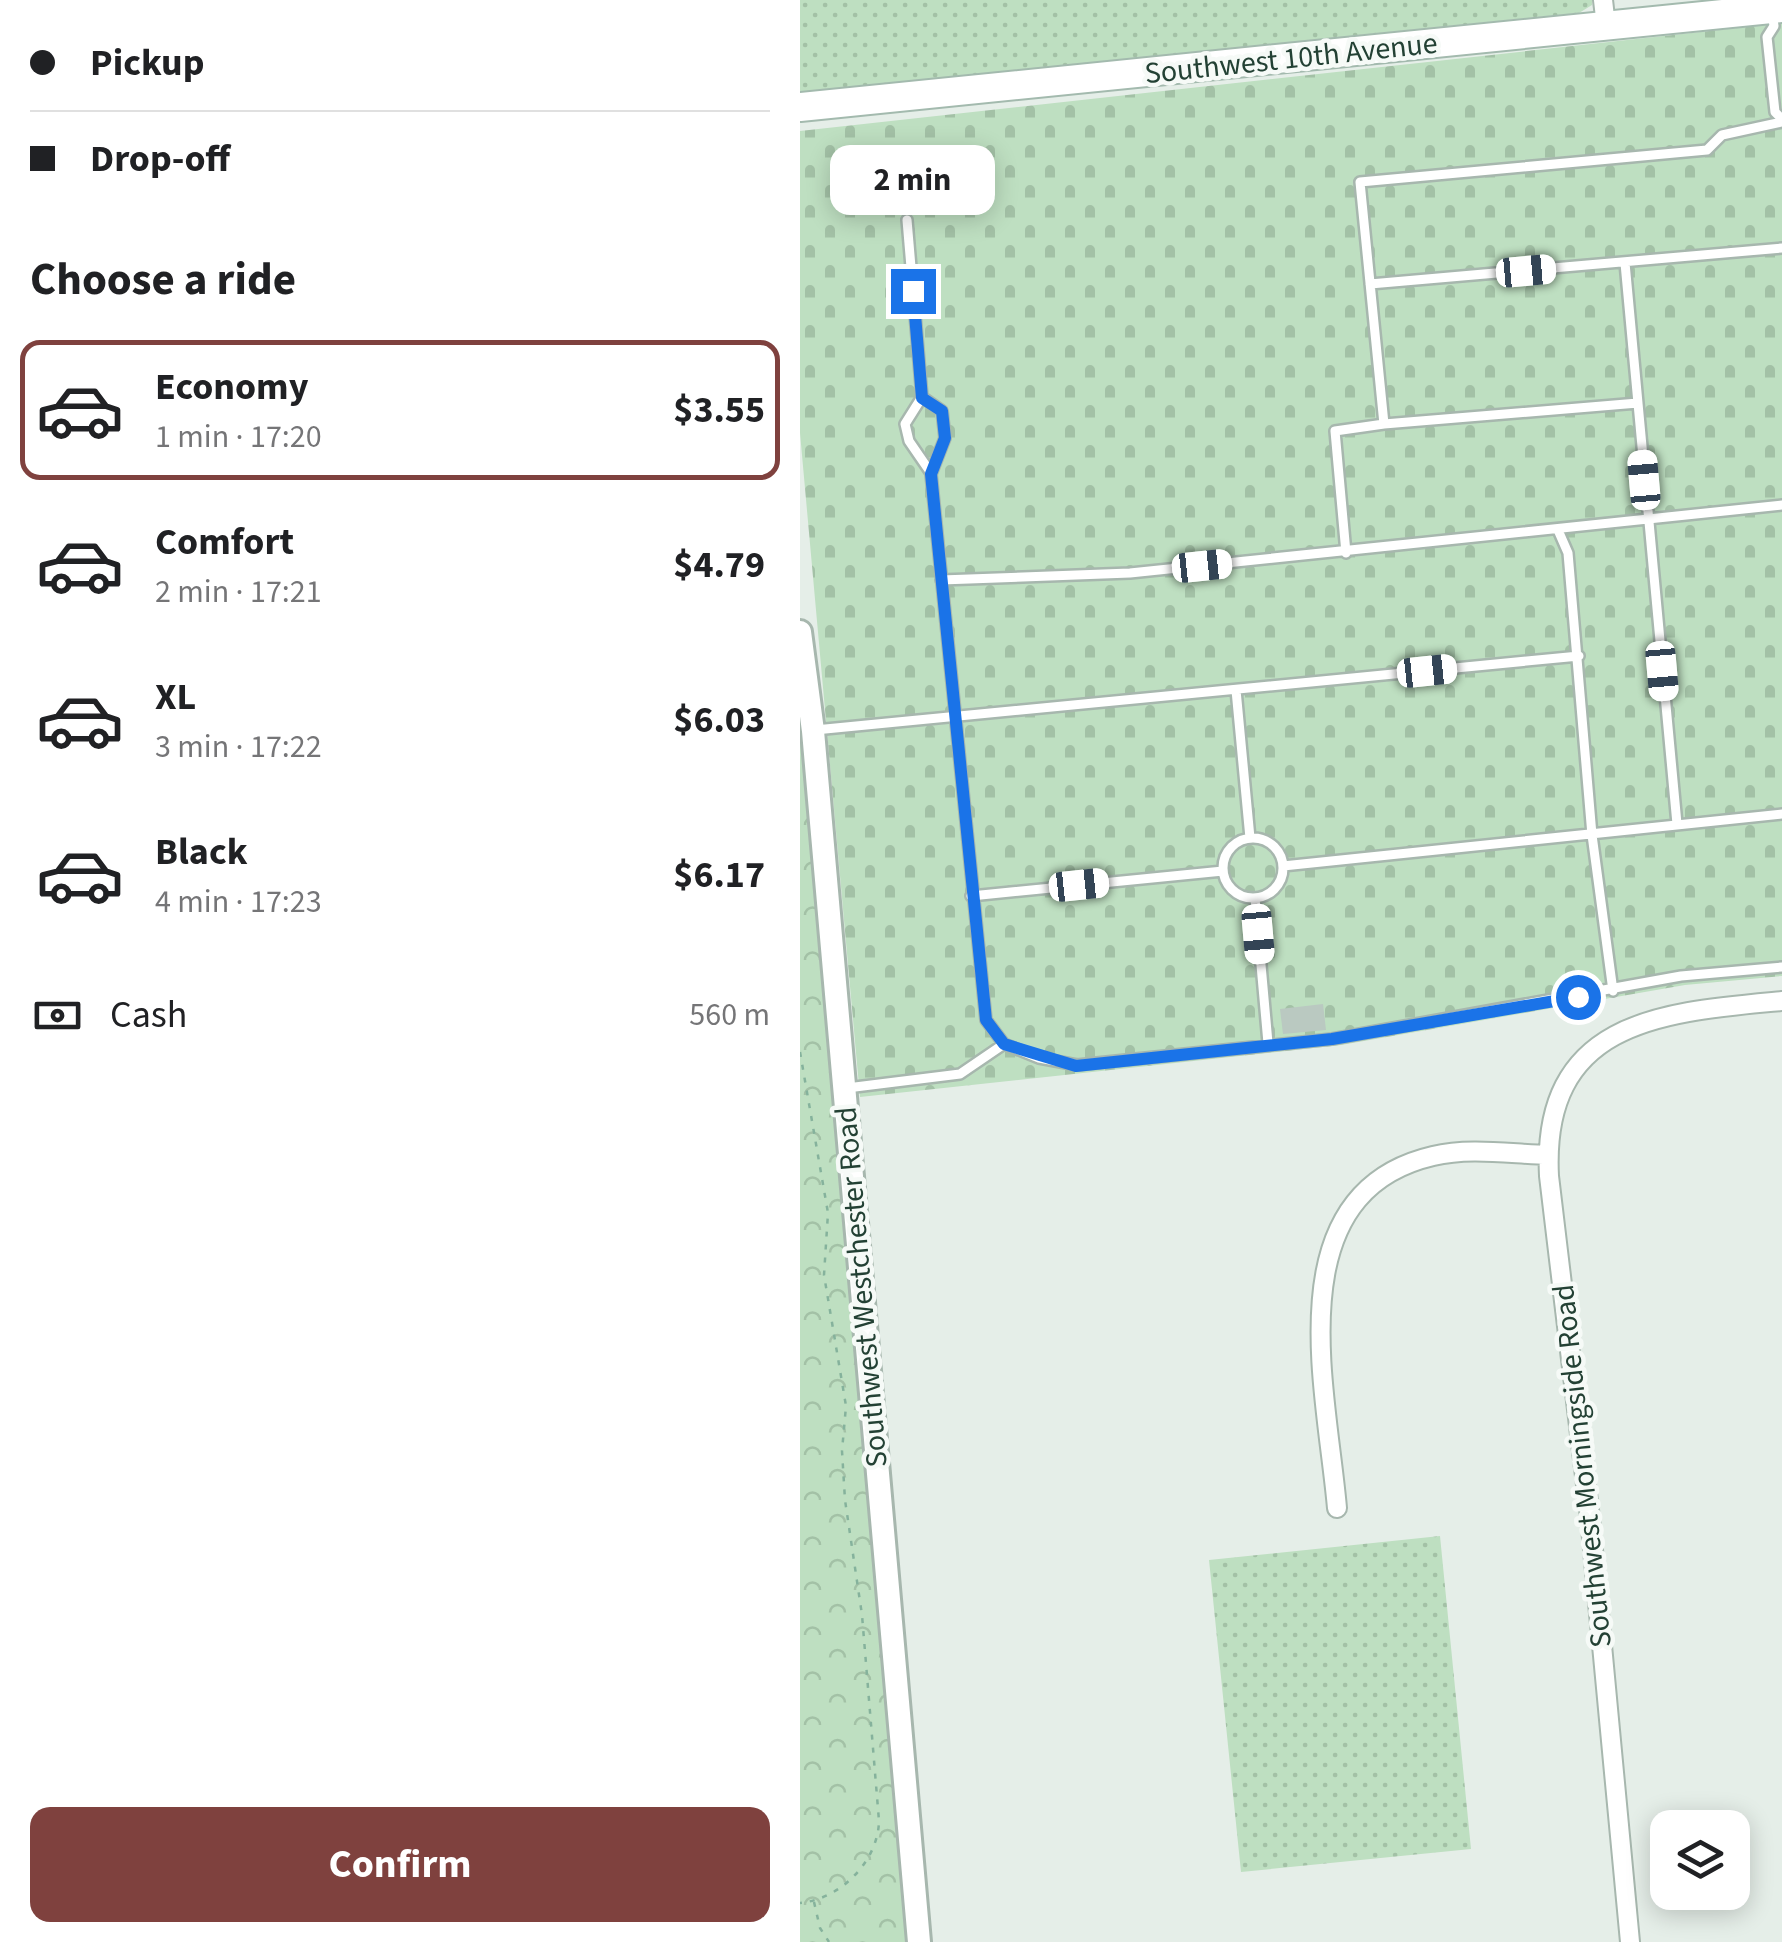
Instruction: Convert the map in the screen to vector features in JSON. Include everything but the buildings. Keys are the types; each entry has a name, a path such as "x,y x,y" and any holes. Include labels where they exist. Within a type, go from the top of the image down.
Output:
{"main road":[{"name":"Southwest 10th Avenue","path":"800,107 1604,13 1777,19"}],"street":[{"name":"Southwest Westchester Road","path":"800,632 919,1942"},
{"name":"Southwest Morningside Road","path":"1630,1942 1590,1518 1548,1156 1557,1107 1574,1076 1593,1052 1634,1023 1685,1010 1782,1001"},
{"path":"1338,1508 1320,1290 1328,1250 1348,1212 1384,1177 1431,1156 1471,1152 1548,1156"}],"lane":[{"path":"1777,19 1767,37 1774,112 1782,120"},
{"path":"1384,424 1360,182 1707,150 1722,135 1782,120"},
{"path":"907,220 922,398 905,424 909,441 931,474"},
{"path":"1370,284 1782,248"},
{"path":"1625,263 1676,824"},
{"path":"922,398 942,411 946,427 931,474 986,1020 1004,1044 1076,1066 1332,1039 1681,976 1782,967"},
{"path":"1346,552 1335,430 1638,403"},
{"path":"941,580 1034,574 1074,578 1782,506"},
{"path":"1558,530 1568,553 1580,656 1592,835 1613,991"},
{"path":"812,731 1580,656"},
{"path":"1236,690 1250,838"},
{"path":"1283,866 1782,814"},
{"path":"1250,838 1272,845 1283,866 1276,888 1255,898 1233,891 1222,870 1230,848 1250,838"},
{"path":"971,896 1222,870"},
{"path":"1255,898 1268,1043"},
{"path":"844,1088 960,1074 1004,1044"}],"path":[{"path":"800,1052 828,1214 824,1286 846,1406 842,1451 846,1516 862,1615 878,1821 878,1839 860,1870 814,1901 800,1903"},
{"path":"814,1901 820,1928 829,1942"}],"green space":[{"path":"800,0 1592,0 1592,5 1579,13 800,92"},
{"path":"1782,23 1782,976 1685,985 1341,1045 860,1097 800,433 800,131"},
{"path":"800,729 816,897 911,1942 800,1942"},
{"path":"1440,1536 1471,1849 1241,1872 1209,1560"}],"route":[{"path":"913,291 922,398 942,411 946,427 931,474 986,1020 1004,1044 1039,1058 1076,1066 1332,1039 1578,997"}]}
